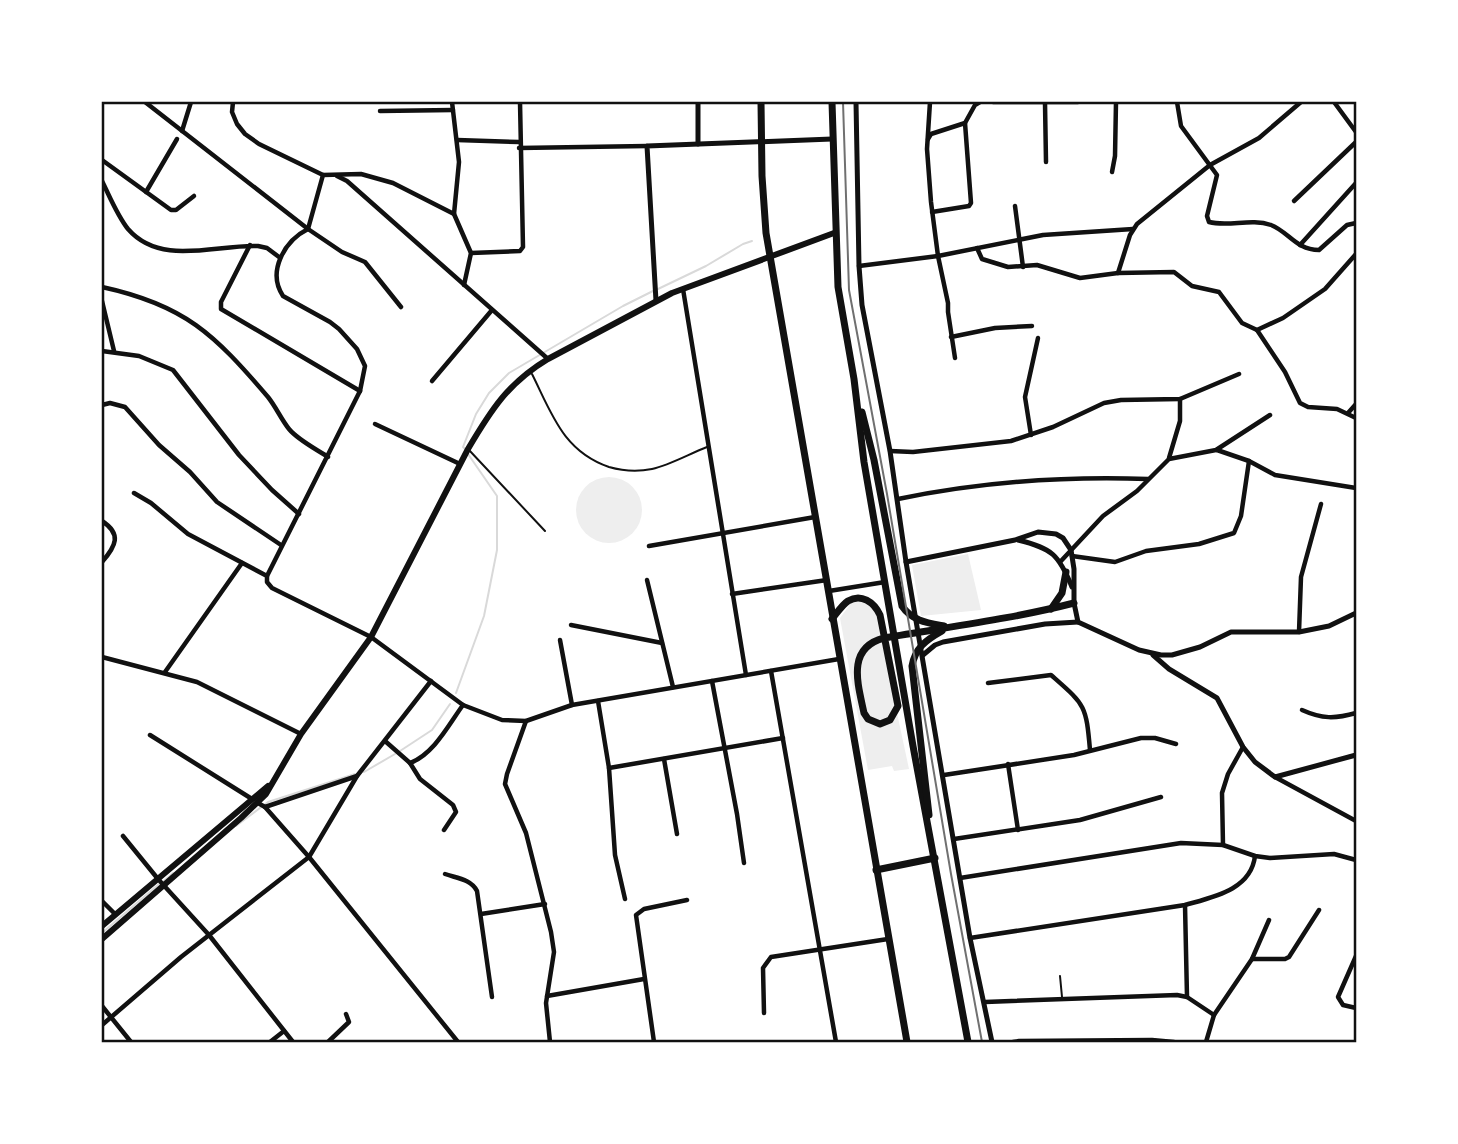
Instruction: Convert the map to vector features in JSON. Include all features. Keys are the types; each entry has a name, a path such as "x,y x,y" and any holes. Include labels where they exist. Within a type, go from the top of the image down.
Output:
{"highway":[{"path":"761,102 764,217 770,256 907,1042"},
{"path":"832,102 834,233 838,288 854,379 864,461 968,1042"},
{"path":"854,379 874,460 902,606 919,621 948,627"},
{"path":"1047,610 1062,593 1066,572"},
{"path":"832,619 843,605 854,599 868,600 877,608 898,706 894,716 886,723 873,722 864,713 857,672 860,655 874,640 884,638 1047,610 1074,603"},
{"path":"928,828 924,757 912,674 913,659 925,641 948,627"},
{"path":"876,870 935,858"}],"main road":[{"path":"102,926 254,804 269,785 301,734 371,637 468,449 505,393 530,370 548,359 656,301 683,288 834,233"},
{"path":"102,939 192,855"}],"street":[{"path":"145,102 308,229 342,252 365,262 401,307"},
{"path":"182,131 191,102"},
{"path":"233,102 232,113 245,134 259,144 323,175 347,181 548,359"},
{"path":"452,102 459,162 454,214 471,253 464,285"},
{"path":"471,253 522,250 520,102"},
{"path":"698,102 698,144"},
{"path":"856,102 859,266 865,328 890,451 906,562 970,938 992,1042"},
{"path":"930,102 927,140 932,212 955,358"},
{"path":"932,212 969,206 971,203 965,123 975,106 981,102"},
{"path":"993,102 1078,102"},
{"path":"1112,172 1116,102"},
{"path":"1177,102 1181,126 1217,175 1208,221 1217,224 1253,222 1272,225 1310,250 1319,250 1347,225 1356,223"},
{"path":"1118,273 1133,229 1210,165 1259,138 1301,102"},
{"path":"1334,102 1356,132"},
{"path":"1045,103 1046,162"},
{"path":"380,111 453,110"},
{"path":"927,140 930,134 965,123"},
{"path":"146,192 177,139"},
{"path":"457,141 519,145 647,146 832,139"},
{"path":"1294,201 1356,142"},
{"path":"647,146 656,301"},
{"path":"102,160 174,211 194,196"},
{"path":"334,176 347,173 378,177 454,214"},
{"path":"308,229 323,175"},
{"path":"102,181 129,229 156,248 194,251 250,246 267,248 279,257"},
{"path":"1300,245 1356,183"},
{"path":"1016,206 1023,267"},
{"path":"308,229 299,233 279,257 277,282 284,296 330,322 357,349 365,366 359,391 267,576 267,582 272,588 371,637 463,705 502,720 526,721 572,705 839,659"},
{"path":"859,266 938,256 1052,234 1133,229"},
{"path":"250,246 221,302 221,309 359,391"},
{"path":"977,248 982,259 1008,267 1037,265 1080,278 1118,273 1174,272 1192,286 1219,292 1242,323 1257,330 1300,403 1308,407 1337,409 1356,418"},
{"path":"1257,330 1283,318 1325,289 1356,254"},
{"path":"102,287 150,299 199,326 214,338 270,400 290,431 328,457"},
{"path":"683,288 746,675"},
{"path":"102,301 114,351"},
{"path":"432,381 492,310"},
{"path":"951,337 995,328 1032,326"},
{"path":"1031,435 1025,397 1038,338"},
{"path":"102,351 114,351 156,362 173,370 239,456 272,491 299,513"},
{"path":"890,451 913,452 988,445 1031,435 1104,403 1121,400 1180,399 1239,374"},
{"path":"1061,561 1103,516 1137,491 1169,459 1180,421 1180,399"},
{"path":"102,405 110,403 125,407 217,502 281,545"},
{"path":"1348,413 1356,404"},
{"path":"1169,459 1216,450 1270,415"},
{"path":"375,424 460,464"},
{"path":"1216,450 1249,461 1267,472 1356,488"},
{"path":"1071,553 1115,562 1146,551 1199,544 1234,533 1241,516 1249,461"},
{"path":"898,499 956,487 1066,478 1149,479"},
{"path":"134,493 188,534 267,576"},
{"path":"1299,632 1301,577 1321,504"},
{"path":"649,546 816,516"},
{"path":"102,521 112,527 114,532 114,542 102,562"},
{"path":"906,562 1047,532 1063,538 1071,553 1078,622"},
{"path":"1040,545 1047,532"},
{"path":"1015,540 1040,545 1061,561 1073,590"},
{"path":"165,672 242,563"},
{"path":"648,580 673,687"},
{"path":"732,594 827,580"},
{"path":"829,591 885,582"},
{"path":"923,655 943,642 1045,624 1078,622 1150,653 1161,655 1180,653 1235,631 1299,632 1329,626 1356,613"},
{"path":"571,625 662,643"},
{"path":"560,640 572,705"},
{"path":"1150,653 1170,669 1217,698 1243,747 1255,762 1275,777 1356,821"},
{"path":"102,657 197,682 301,734"},
{"path":"771,671 836,1042"},
{"path":"988,683 1051,675 1082,705 1087,715 1090,750"},
{"path":"102,1025 309,857 357,776 431,681"},
{"path":"712,681 744,863"},
{"path":"598,701 609,768 615,855 625,899"},
{"path":"410,763 428,752 463,705"},
{"path":"1302,710 1320,718 1332,719 1356,713"},
{"path":"526,721 506,774 505,784 526,833 545,904 554,952 546,1014 550,1042"},
{"path":"150,735 254,804 309,857 458,1042"},
{"path":"609,768 783,738"},
{"path":"944,775 1074,755 1141,738 1155,738 1176,744"},
{"path":"386,741 410,763 416,775 448,799 456,809 444,830"},
{"path":"1223,845 1222,793 1228,774 1243,747"},
{"path":"1275,777 1356,755"},
{"path":"664,759 677,834"},
{"path":"1008,764 1018,830"},
{"path":"254,804 357,776"},
{"path":"954,839 1090,818 1161,797"},
{"path":"123,836 209,936 293,1042"},
{"path":"961,878 1181,843 1223,845 1270,858 1334,854 1356,860"},
{"path":"970,938 1185,905 1228,890 1246,880 1254,866 1255,856"},
{"path":"445,874 474,886 481,914 492,997"},
{"path":"654,1042 636,915 644,909 687,900"},
{"path":"102,901 115,914"},
{"path":"481,914 545,904"},
{"path":"1185,905 1187,997"},
{"path":"1252,959 1289,957 1319,910"},
{"path":"1206,1042 1214,1015 1252,959 1269,920"},
{"path":"764,1013 762,976 766,961 779,955 889,939"},
{"path":"1356,956 1341,987 1338,1000 1343,1005 1356,1008"},
{"path":"547,996 645,979"},
{"path":"985,1002 1158,995 1187,997 1214,1015"},
{"path":"102,1006 131,1042"},
{"path":"328,1042 349,1022 346,1014"},
{"path":"270,1042 284,1031"},
{"path":"1013,1042 1174,1042"}],"lane":[{"path":"530,370 559,429 574,448 595,462 620,470 655,469 708,447"},
{"path":"468,449 545,531"},
{"path":"1060,976 1062,999"}],"shaded area":[{"path":"609,477 622,480 632,487 639,497 642,510 639,523 632,533 622,540 609,543 596,540 586,533 579,523 576,510 579,497 586,487 596,480"},
{"path":"968,554 981,610 921,616 912,565"},
{"path":"867,602 875,610 909,769 894,771 892,766 868,770 840,618 851,603"}],"waterway":[{"path":"658,289 752,241"},
{"path":"465,449 463,447 476,414 489,393 509,373 653,291"},
{"path":"456,693 484,616 497,550 497,496 468,454"},
{"path":"400,751 432,730 450,704"},
{"path":"364,772 395,754"},
{"path":"236,826 268,802 355,774"},
{"path":"164,881 173,873"},
{"path":"102,933 159,884"}],"railway":[{"path":"843,102 849,290 982,1042"}]}
